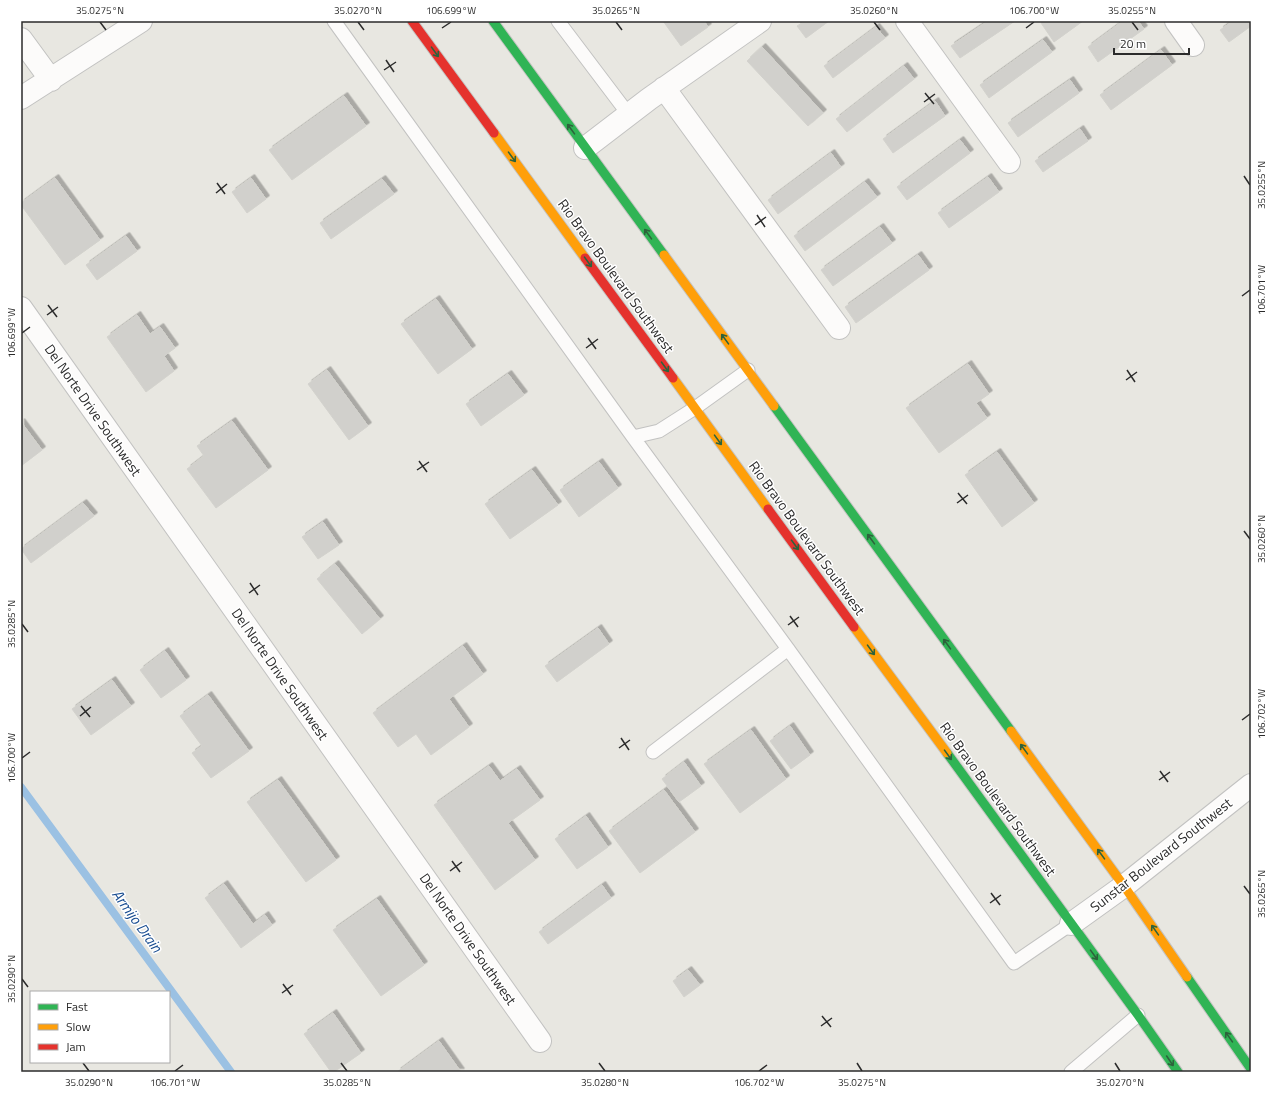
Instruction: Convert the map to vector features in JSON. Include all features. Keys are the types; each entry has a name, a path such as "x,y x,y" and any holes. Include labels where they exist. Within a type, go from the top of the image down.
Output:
{"main road":[{"name":"Rio Bravo Boulevard Southwest","path":"412,21 1138,1015 1178,1072"},
{"path":"493,21 1124,886 1251,1069"}],"street":[{"path":"21,98 141,21"},
{"path":"907,21 1009,162"},
{"path":"1176,21 1193,45"},
{"path":"585,148 748,24"},
{"path":"21,39 51,80"},
{"path":"664,88 839,328"},
{"name":"Del Norte Drive Southwest","path":"21,308 540,1041"},
{"name":"Sunstar Boulevard Southwest","path":"1071,924 1124,886 1251,785"}],"lane":[{"path":"334,21 1014,963 1071,924"},
{"path":"558,21 628,115"},
{"path":"633,437 659,431 695,408 748,370"},
{"path":"653,752 788,649"},
{"path":"1071,1072 1138,1015"}],"building":[{"path":"663,21 704,21 708,27 681,46"},
{"path":"805,21 829,21 806,38 797,26"},
{"path":"988,21 1015,21 960,58 951,46"},
{"path":"1045,21 1083,21 1054,42 1041,23"},
{"path":"1123,21 1138,21 1144,29 1098,62 1088,47"},
{"path":"1233,21 1251,21 1251,26 1229,42 1220,30"},
{"path":"876,27 885,38 833,78 824,66"},
{"path":"1043,40 1052,52 989,98 980,85"},
{"path":"762,47 823,113 808,126 747,61"},
{"path":"1161,50 1172,65 1111,110 1100,95"},
{"path":"904,66 914,79 847,132 836,119"},
{"path":"1070,80 1079,93 1018,137 1008,123"},
{"path":"344,96 366,126 292,180 269,150"},
{"path":"935,101 945,116 893,153 883,139"},
{"path":"1080,129 1088,141 1043,172 1035,161"},
{"path":"960,140 970,153 907,200 897,187"},
{"path":"831,153 841,167 778,214 768,200"},
{"path":"988,177 999,192 949,228 938,213"},
{"path":"55,178 100,240 65,265 21,205 21,203"},
{"path":"251,178 266,199 247,213 232,192"},
{"path":"382,179 394,194 331,239 320,223"},
{"path":"865,182 877,197 805,251 794,236"},
{"path":"880,227 892,243 833,286 821,270"},
{"path":"126,236 137,251 97,280 86,265"},
{"path":"918,255 929,270 856,323 845,307"},
{"path":"436,299 472,349 438,374 401,324"},
{"path":"137,315 150,334 160,327 175,348 164,356 174,371 146,392 107,337"},
{"path":"968,364 989,394 976,403 987,418 939,453 906,408"},
{"path":"327,370 368,426 349,440 308,384"},
{"path":"508,374 524,395 481,426 466,404"},
{"path":"232,421 268,470 216,508 187,469 204,456 197,446"},
{"path":"21,422 42,450 21,466"},
{"path":"997,452 1034,503 1002,527 965,475"},
{"path":"599,462 618,488 579,517 560,490"},
{"path":"532,470 558,505 510,539 485,504"},
{"path":"83,503 94,516 31,563 21,549"},
{"path":"323,522 339,545 318,559 302,537"},
{"path":"335,564 380,619 362,634 317,579"},
{"path":"598,628 609,644 557,682 545,666"},
{"path":"463,646 483,674 449,699 469,727 431,755 416,734 398,747 373,713"},
{"path":"165,651 186,680 161,698 140,670"},
{"path":"112,680 131,706 91,735 72,709"},
{"path":"208,695 249,751 211,778 192,753 202,746 180,716"},
{"path":"790,726 810,755 791,769 770,741"},
{"path":"751,730 786,779 740,813 704,764"},
{"path":"684,762 701,786 679,802 662,779"},
{"path":"489,766 500,781 517,769 540,800 508,823 535,860 495,890 434,805"},
{"path":"278,780 336,860 306,882 247,802"},
{"path":"664,790 695,832 640,873 609,831"},
{"path":"586,816 608,847 577,869 555,839"},
{"path":"224,884 253,924 265,915 272,925 241,948 205,898"},
{"path":"602,885 611,898 548,944 539,932"},
{"path":"377,899 424,965 381,996 333,930"},
{"path":"688,970 700,985 684,997 673,981"},
{"path":"333,1013 361,1053 334,1072 331,1072 304,1034"},
{"path":"439,1041 461,1072 397,1072"}],"waterway":[{"name":"Armijo Drain","path":"21,787 231,1072"}],"traffic: fast":[{"path":"493,21 664,255"},
{"path":"774,406 1011,731"},
{"path":"947,753 1178,1072"},
{"path":"1187,977 1251,1069"}],"traffic: slow":[{"path":"494,133 585,258"},
{"path":"664,255 774,406"},
{"path":"673,378 768,509"},
{"path":"854,627 947,753"},
{"path":"1011,731 1124,886 1187,977"}],"traffic: jam":[{"path":"412,21 494,133"},
{"path":"585,258 673,378"},
{"path":"768,509 854,627"}]}
